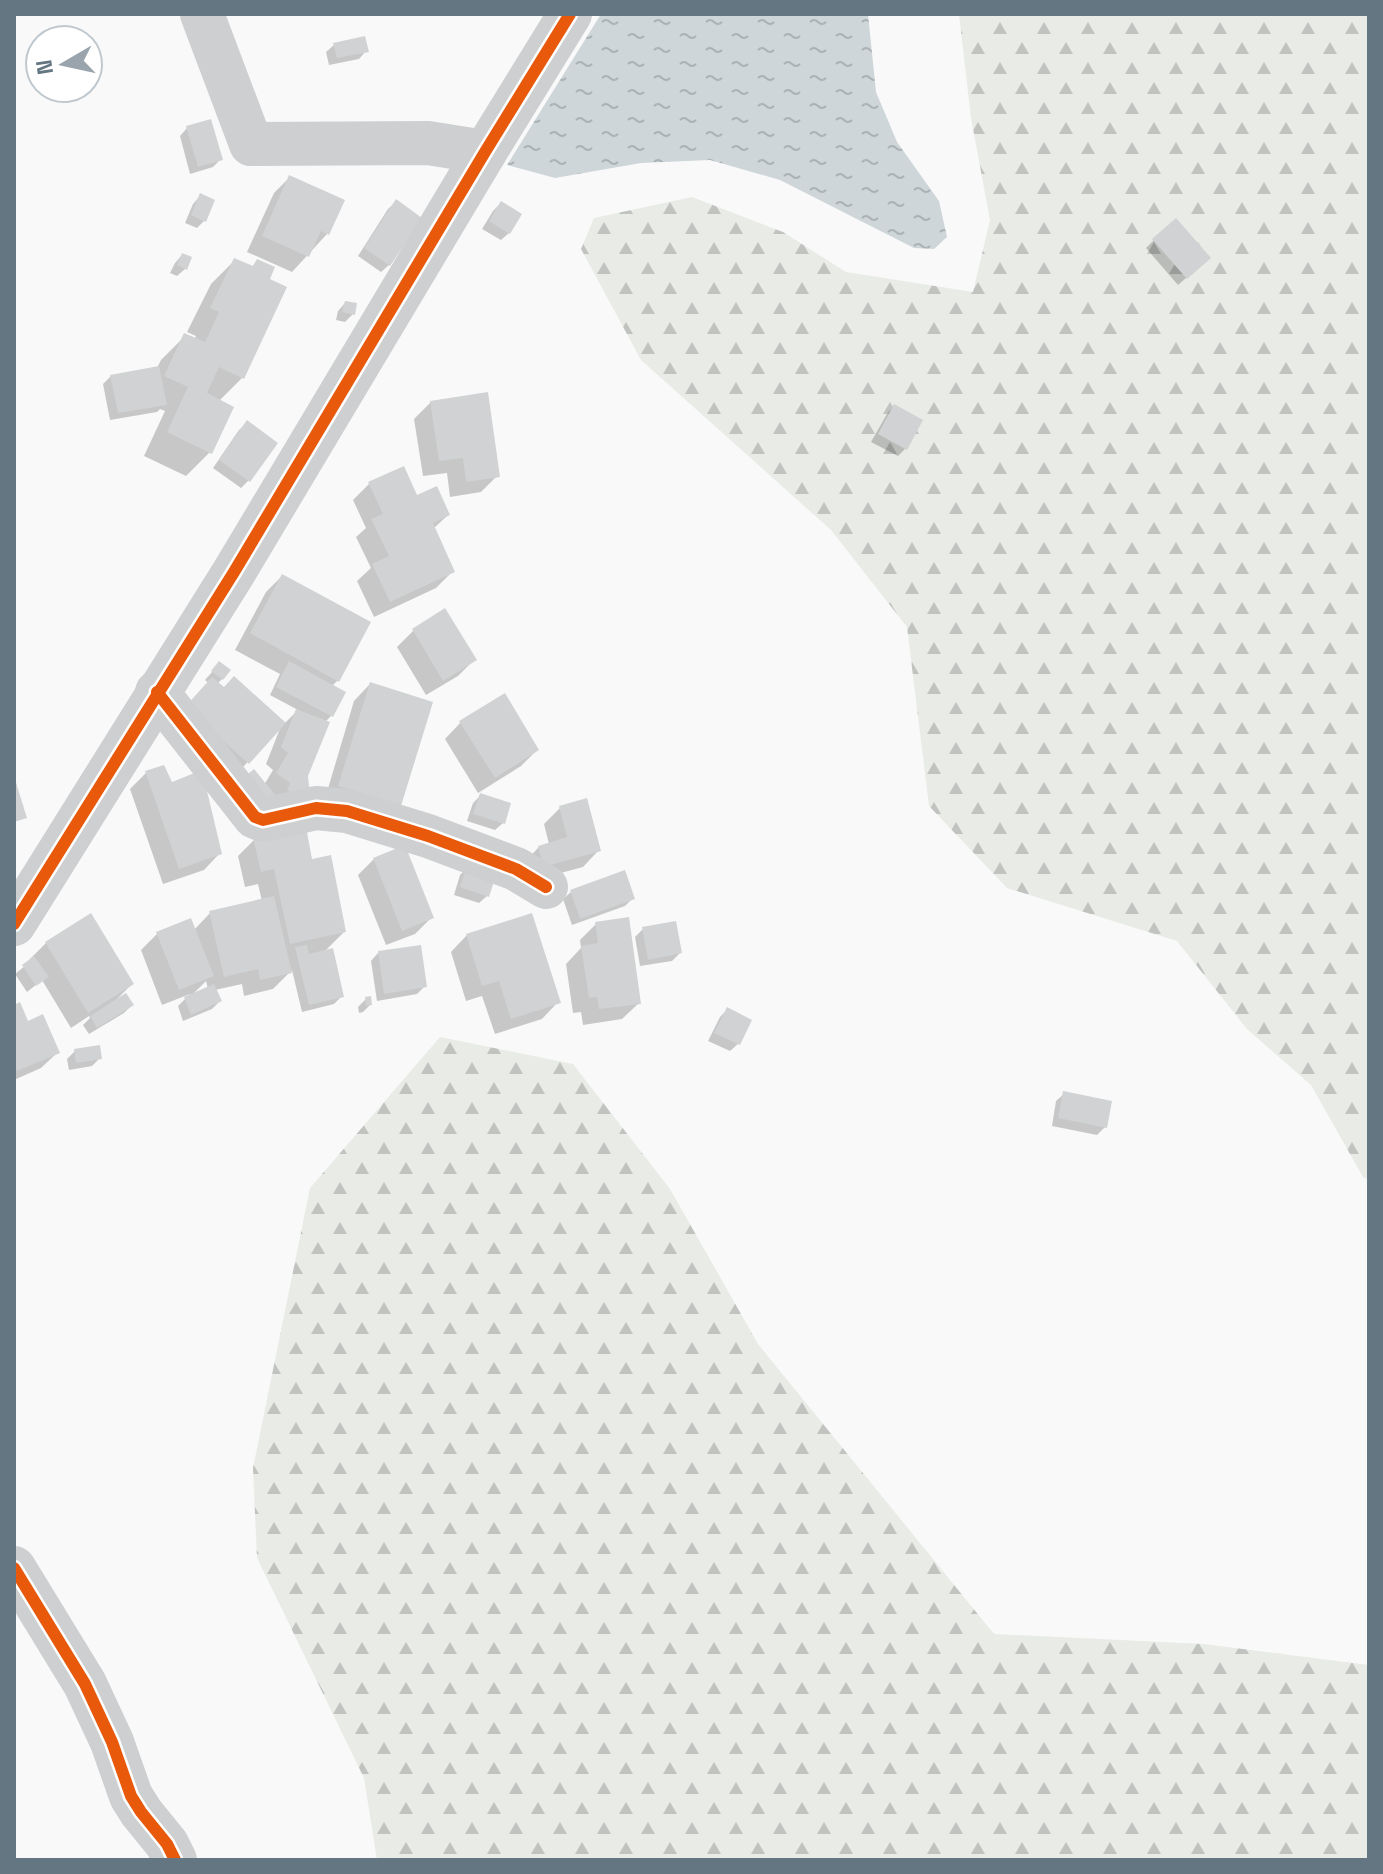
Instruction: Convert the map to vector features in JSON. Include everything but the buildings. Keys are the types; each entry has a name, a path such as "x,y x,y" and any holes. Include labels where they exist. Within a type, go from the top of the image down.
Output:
{"street":[{"path":"202,14 251,144 428,143 485,152"},
{"path":"14,924 234,572 570,14"},
{"path":"157,692 255,817 263,820 316,808 347,811 428,836 516,869 546,887"},
{"path":"14,1568 85,1684 112,1742 131,1796 167,1844 175,1860"}],"green space":[{"path":"959,14 1369,14 1369,1180 1363,1177 1311,1085 1247,1029 1177,941 1007,888 929,806 907,627 831,530 641,360 581,249 594,218 692,197 783,232 846,272 973,292 990,220 971,118"},
{"path":"440,1037 573,1064 670,1189 758,1344 994,1634 1204,1644 1369,1665 1369,1860 377,1860 364,1778 257,1558 253,1468 310,1188"}],"water":[{"path":"601,14 868,14 876,92 897,142 939,201 947,237 934,249 914,248 780,180 710,160 641,163 555,178 507,165"}],"cycle path":[{"path":"14,924 234,572 570,14"},
{"path":"157,692 255,817 263,820 316,808 347,811 428,836 516,869 546,887"},
{"path":"14,1568 85,1684 112,1742 131,1796 167,1844 175,1860"}]}
